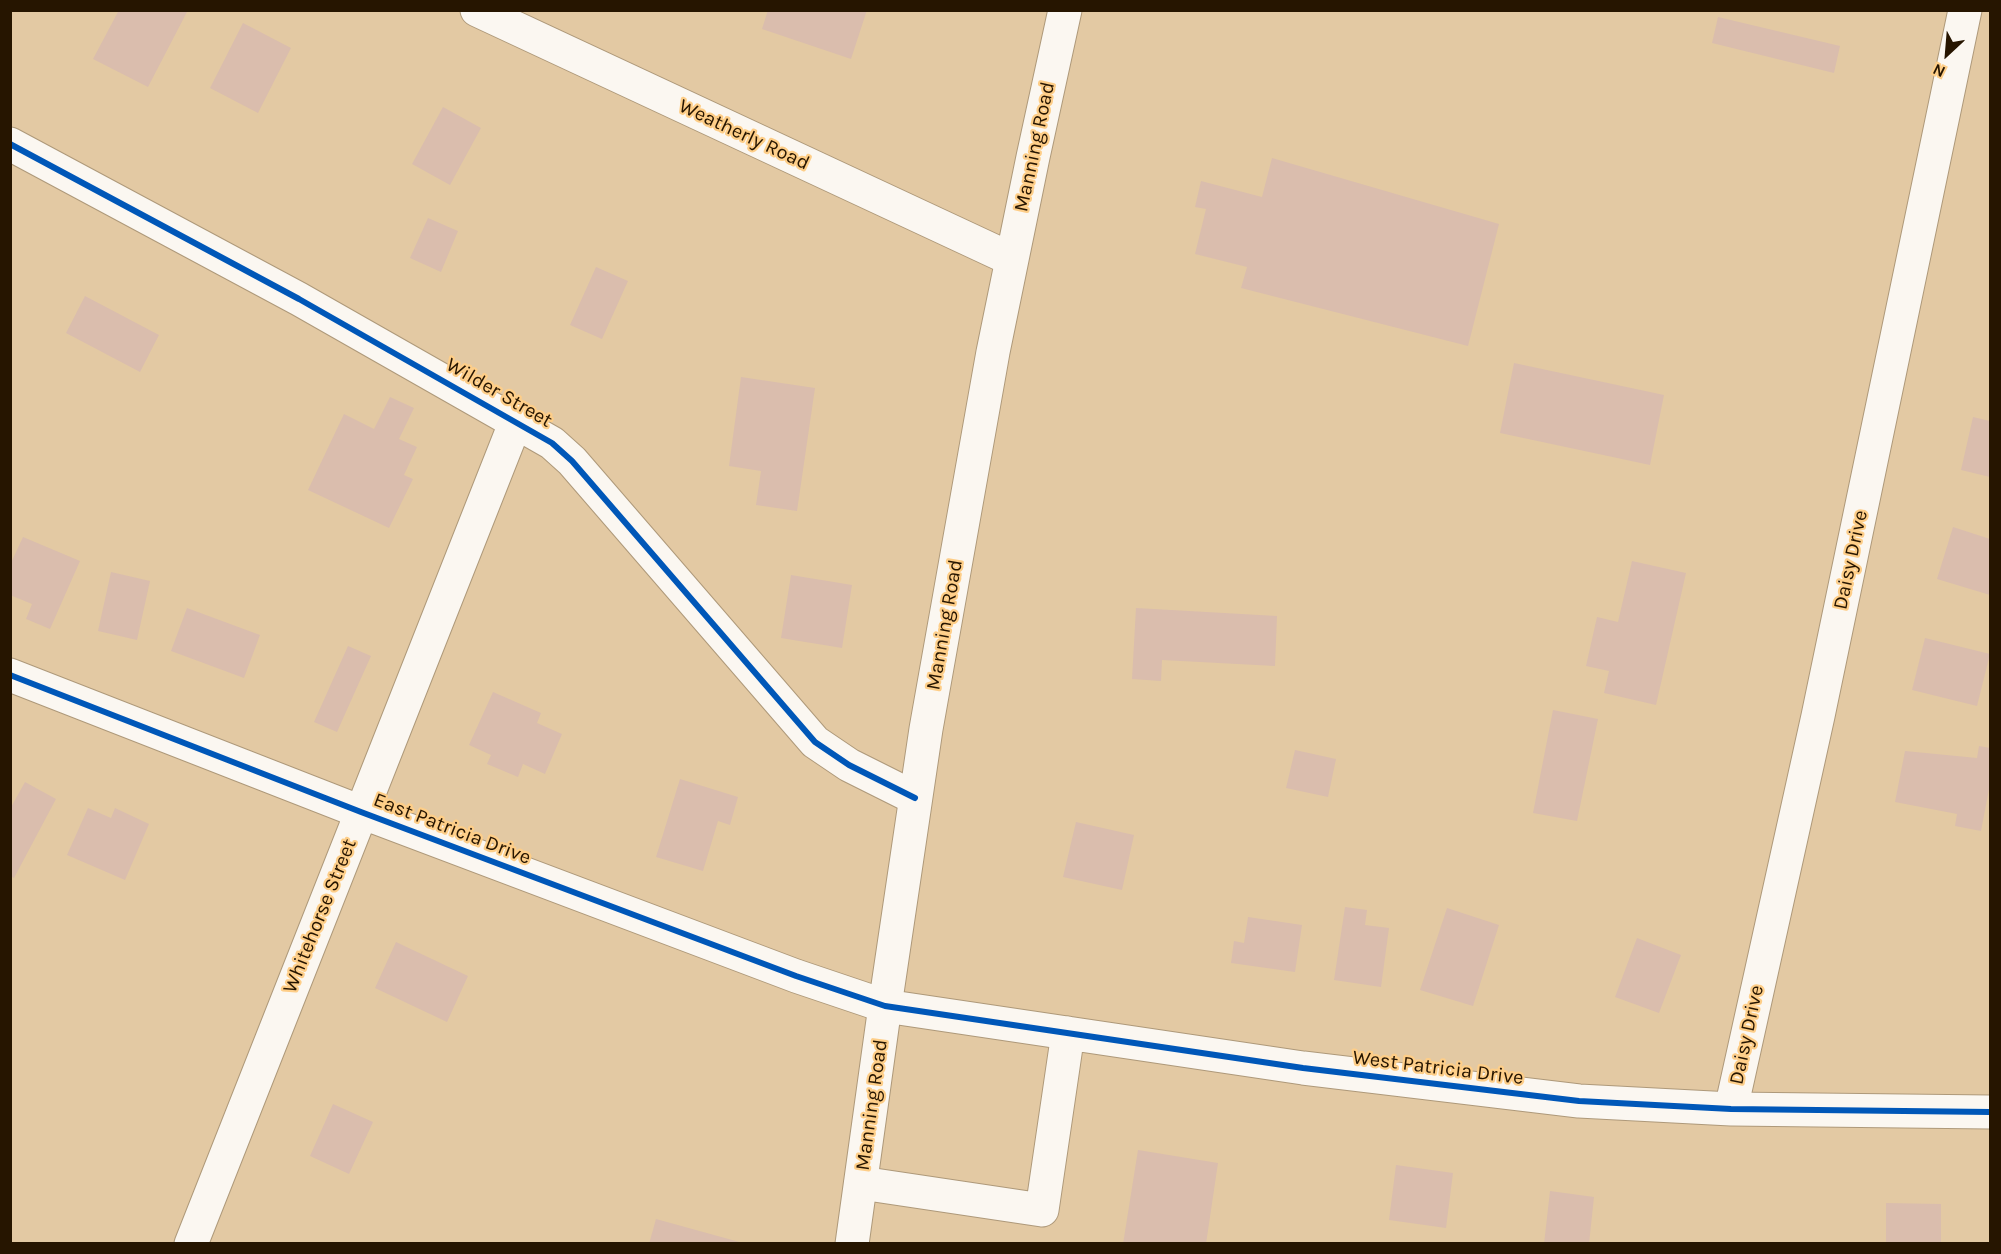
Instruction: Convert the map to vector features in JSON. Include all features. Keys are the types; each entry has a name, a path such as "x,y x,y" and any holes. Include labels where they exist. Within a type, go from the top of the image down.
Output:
{"street":[{"name":"Weatherly Road","path":"477,10 1011,259"},
{"name":"Manning Road","path":"852,1244 915,798 993,352 1065,10"},
{"name":"Daisy Drive","path":"1731,1108 1821,705 1965,10"},
{"name":"Wilder Street","path":"10,144 299,299 552,443 573,461 815,742 849,765 915,798"},
{"name":"Whitehorse Street","path":"191,1244 516,421"},
{"name":"East Patricia Drive","path":"10,675 361,812 796,976 885,1006"},
{"name":"West Patricia Drive","path":"885,1006 1303,1068 1579,1101 1731,1108 1990,1112"},
{"path":"861,1183 1042,1210 1068,1033"}],"building":[{"path":"119,10 188,10 148,87 93,59"},
{"path":"768,10 867,10 851,59 762,29"},
{"path":"1718,17 1840,46 1834,73 1712,43"},
{"path":"243,23 291,48 258,113 210,88"},
{"path":"443,107 481,128 450,185 412,164"},
{"path":"1272,158 1499,224 1468,346 1241,288 1247,267 1195,254 1206,209 1195,207 1201,181 1262,197"},
{"path":"428,218 458,231 441,272 410,258"},
{"path":"596,267 628,281 602,339 570,325"},
{"path":"85,296 159,335 140,372 66,333"},
{"path":"1514,363 1664,395 1650,465 1500,433"},
{"path":"741,377 815,388 797,511 756,505 761,471 729,466"},
{"path":"390,397 414,408 399,439 417,447 404,475 413,479 389,528 308,490 344,414 374,429"},
{"path":"1973,417 1990,421 1990,477 1961,470"},
{"path":"1953,527 1990,539 1990,595 1937,579"},
{"path":"23,537 80,561 50,629 26,619 32,604 10,595 10,565"},
{"path":"1632,561 1686,573 1656,705 1604,693 1609,671 1586,666 1597,617 1618,622"},
{"path":"111,572 150,581 137,640 98,631"},
{"path":"791,575 852,585 842,648 781,638"},
{"path":"187,608 260,635 244,678 171,651"},
{"path":"1136,608 1277,616 1275,666 1162,660 1161,681 1132,679"},
{"path":"1925,638 1990,654 1977,706 1912,690"},
{"path":"348,646 371,656 337,732 314,722"},
{"path":"493,692 541,713 537,723 562,734 545,774 523,764 518,777 487,764 491,755 469,745"},
{"path":"1553,710 1598,719 1577,821 1533,813"},
{"path":"1979,746 1990,748 1990,784 1981,831 1955,826 1957,814 1895,802 1905,751 1977,758"},
{"path":"1295,750 1336,759 1328,797 1286,788"},
{"path":"680,779 738,797 730,825 718,821 703,871 656,857"},
{"path":"25,782 56,799 14,878 10,876 10,809"},
{"path":"88,808 111,818 115,808 149,824 125,880 67,855"},
{"path":"1076,822 1134,835 1122,890 1063,877"},
{"path":"1345,907 1367,910 1365,925 1389,928 1381,987 1334,980"},
{"path":"1447,908 1499,925 1473,1006 1420,990"},
{"path":"1248,917 1302,925 1295,972 1231,963 1234,941 1244,943"},
{"path":"1637,938 1681,955 1659,1013 1615,997"},
{"path":"396,942 468,976 447,1022 375,988"},
{"path":"333,1104 373,1122 349,1174 310,1156"},
{"path":"1138,1150 1218,1163 1206,1244 1123,1244"},
{"path":"1396,1165 1453,1173 1446,1228 1389,1220"},
{"path":"1550,1191 1594,1197 1589,1244 1544,1244"},
{"path":"1886,1203 1941,1204 1941,1244 1886,1244"},
{"path":"656,1219 743,1243 743,1244 649,1244"}],"cycle path":[{"path":"10,144 299,299 552,443 572,461 815,742 849,765 915,798"},
{"path":"10,675 361,812 796,976 885,1006 1303,1068 1579,1101 1731,1109 1990,1112"}]}
